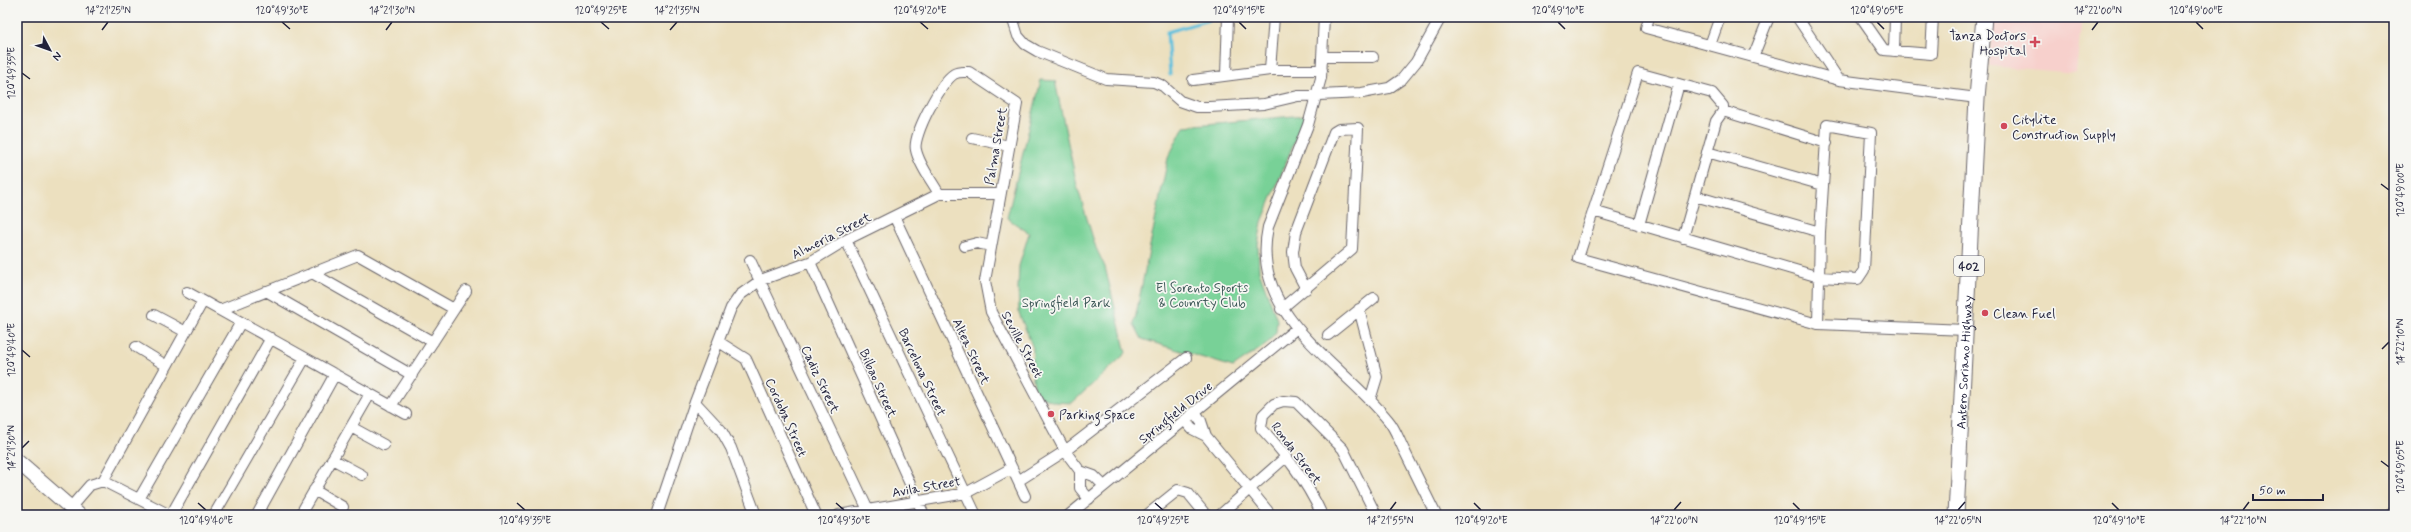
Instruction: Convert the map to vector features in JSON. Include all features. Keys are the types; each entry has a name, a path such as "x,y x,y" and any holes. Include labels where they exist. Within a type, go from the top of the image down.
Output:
{"main road":[{"name":"Antero Soriano Highway","path":"1956,515 1977,98 1984,17"},
{"path":"17,461 75,511"}],"street":[{"path":"1012,17 1018,36 1025,44 1037,51 1106,79 1154,82 1163,86 1180,101 1197,107 1264,104 1298,96 1362,93 1389,88 1402,79 1416,62 1441,17"},
{"path":"1226,75 1228,17"},
{"path":"1270,70 1274,17"},
{"path":"1324,17 1324,57 1317,94 1308,125 1268,227 1265,240 1267,276 1281,309 1297,328 1370,400 1390,422 1436,515"},
{"path":"1649,17 1646,28 1839,80 1977,98"},
{"path":"1710,45 1720,17"},
{"path":"1753,57 1769,17"},
{"path":"1797,17 1839,80"},
{"path":"1894,51 1895,17"},
{"path":"1862,18 1884,50 1931,54 1933,17"},
{"path":"1324,57 1373,58"},
{"path":"1193,80 1270,70 1322,70"},
{"name":"Palma Street","path":"939,194 916,151 915,143 917,133 933,102 952,75 960,71 969,72 1017,104 1000,194"},
{"path":"1683,238 1716,122 1723,111 1723,106 1712,93 1638,73 1578,258 1818,324 1966,330"},
{"path":"1639,225 1679,84"},
{"path":"1723,111 1827,143"},
{"path":"1593,211 1819,277 1858,279 1862,276 1871,133 1827,125 1820,232 1819,277 1818,324"},
{"path":"1281,309 1306,289 1352,249 1358,128 1339,129 1334,132 1296,232 1293,252 1295,268 1306,289"},
{"path":"972,138 1009,146"},
{"path":"1707,152 1823,185"},
{"name":"Almeria Street","path":"657,515 695,402 731,308 740,295 761,280 810,262 846,240 895,218 939,194 1000,194"},
{"name":"Seville Street","path":"1000,194 984,281 991,312 1065,451 1080,471 1094,476 1104,486"},
{"path":"1695,196 1820,232"},
{"name":"Altea Street","path":"895,218 1025,496"},
{"name":"Barcelona Street","path":"846,240 976,515"},
{"path":"965,246 977,243 991,246"},
{"path":"220,310 358,255 454,309"},
{"name":"Cadiz Street","path":"750,260 761,280 868,510"},
{"name":"Bilbao Street","path":"810,262 924,515"},
{"path":"312,273 432,342"},
{"path":"391,406 466,291"},
{"path":"187,292 406,414"},
{"path":"266,292 412,375"},
{"path":"1328,335 1374,298"},
{"path":"103,481 203,301"},
{"path":"1359,309 1378,377 1370,400"},
{"path":"154,314 186,332"},
{"path":"139,499 240,322"},
{"name":"Springfield Drive","path":"1069,515 1185,421 1196,414 1297,328"},
{"path":"75,511 90,485 103,481 171,515 271,338"},
{"name":"Cordoba Street","path":"719,342 746,359 816,515"},
{"path":"136,347 167,366"},
{"path":"214,515 305,358"},
{"path":"1018,481 1065,451 1186,358"},
{"path":"257,515 335,374"},
{"path":"300,515 370,394"},
{"name":"Ronda Street","path":"1322,515 1309,486 1287,456 1261,428 1263,414 1274,404 1283,401 1296,402 1343,449 1376,515"},
{"path":"695,402 721,430 731,448 756,515"},
{"path":"1196,414 1202,421 1206,436"},
{"path":"1185,421 1192,429 1206,436 1271,515"},
{"path":"351,427 384,445"},
{"path":"1220,515 1287,456"},
{"path":"332,459 362,475"},
{"name":"Avila Street","path":"839,515 966,493 1012,468"},
{"path":"1080,471 1080,488 1089,499"},
{"path":"314,490 343,507"},
{"path":"1147,515 1178,490 1188,493 1206,515"}],"shaded area":[{"name":"Tanza Doctors Hospital","path":"1992,17 2082,17 2076,73 1989,66"}],"green space":[{"name":"Springfield Park","path":"1041,80 1055,81 1077,186 1096,248 1105,267 1126,353 1072,403 1054,402 1035,394 1032,371 1033,348 1019,313 1018,288 1019,266 1029,233 1007,218"},
{"name":"El Sorento Sports & Counrty Club","path":"1305,115 1262,222 1258,244 1259,271 1277,320 1276,332 1267,344 1233,367 1142,339 1134,324 1168,158 1184,126"}],"waterway":[{"path":"1170,75 1167,32 1209,20 1210,17"}],"place":[{"name":"Tanza Doctors Hospital","path":"2035,42"},
{"name":"Citylite Construction Supply","path":"2004,126"},
{"name":"Clean Fuel","path":"1985,313"},
{"name":"Parking Space","path":"1051,414"}]}
